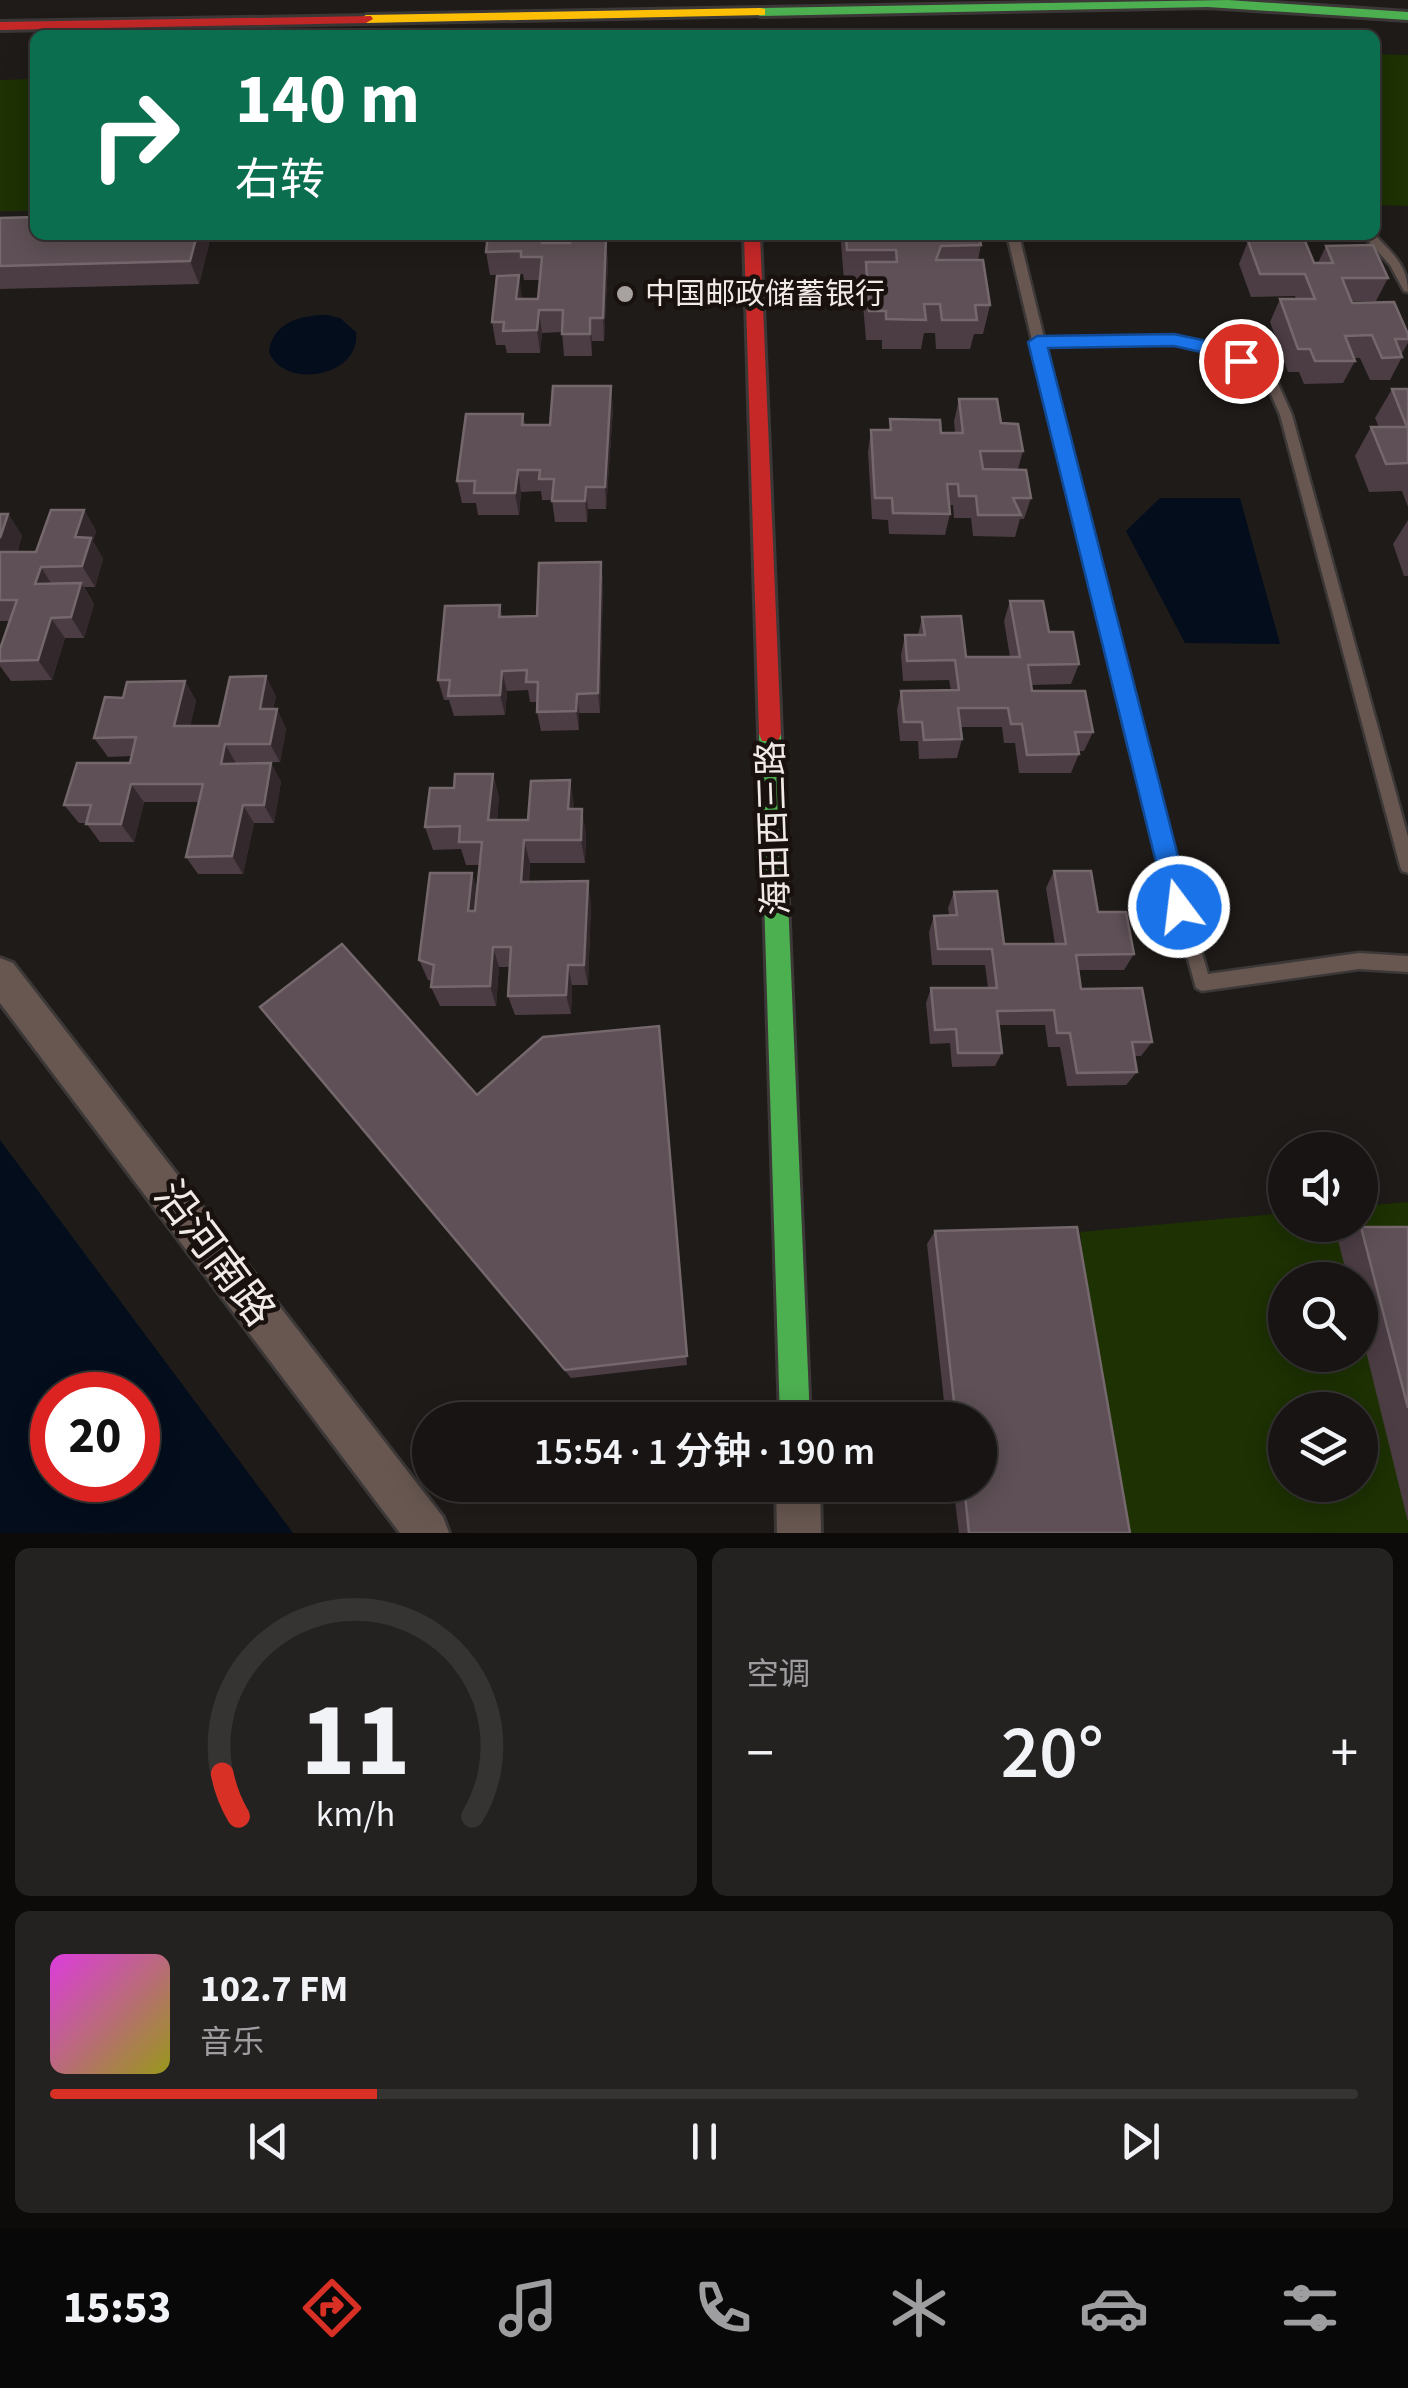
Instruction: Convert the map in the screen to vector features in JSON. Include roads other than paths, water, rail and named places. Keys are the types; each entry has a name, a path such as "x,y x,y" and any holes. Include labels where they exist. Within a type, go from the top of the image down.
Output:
{"main road":[{"path":"0,26 752,5 1208,3 1408,16"},
{"name":"海田西三路","path":"752,240 794,1402"}],"street":[{"name":"沿河南路","path":"0,975 428,1533"},
{"path":"798,1502 799,1533"}],"lane":[{"path":"1015,240 1135,744 1202,983 1359,962 1408,964"},
{"path":"1374,240 1395,263 1408,288"},
{"path":"1037,342 1174,340 1214,348 1268,373 1286,415 1408,866"}],"water":[{"path":"327,315 340,318 356,332 355,347 347,359 321,373 290,372 278,364 269,352 282,327 298,319"},
{"path":"1160,498 1240,498 1280,644 1185,643 1126,531"},
{"path":"0,1140 293,1533 0,1533"}],"place":[{"name":"中国邮政储蓄银行","path":"625,294"}]}
